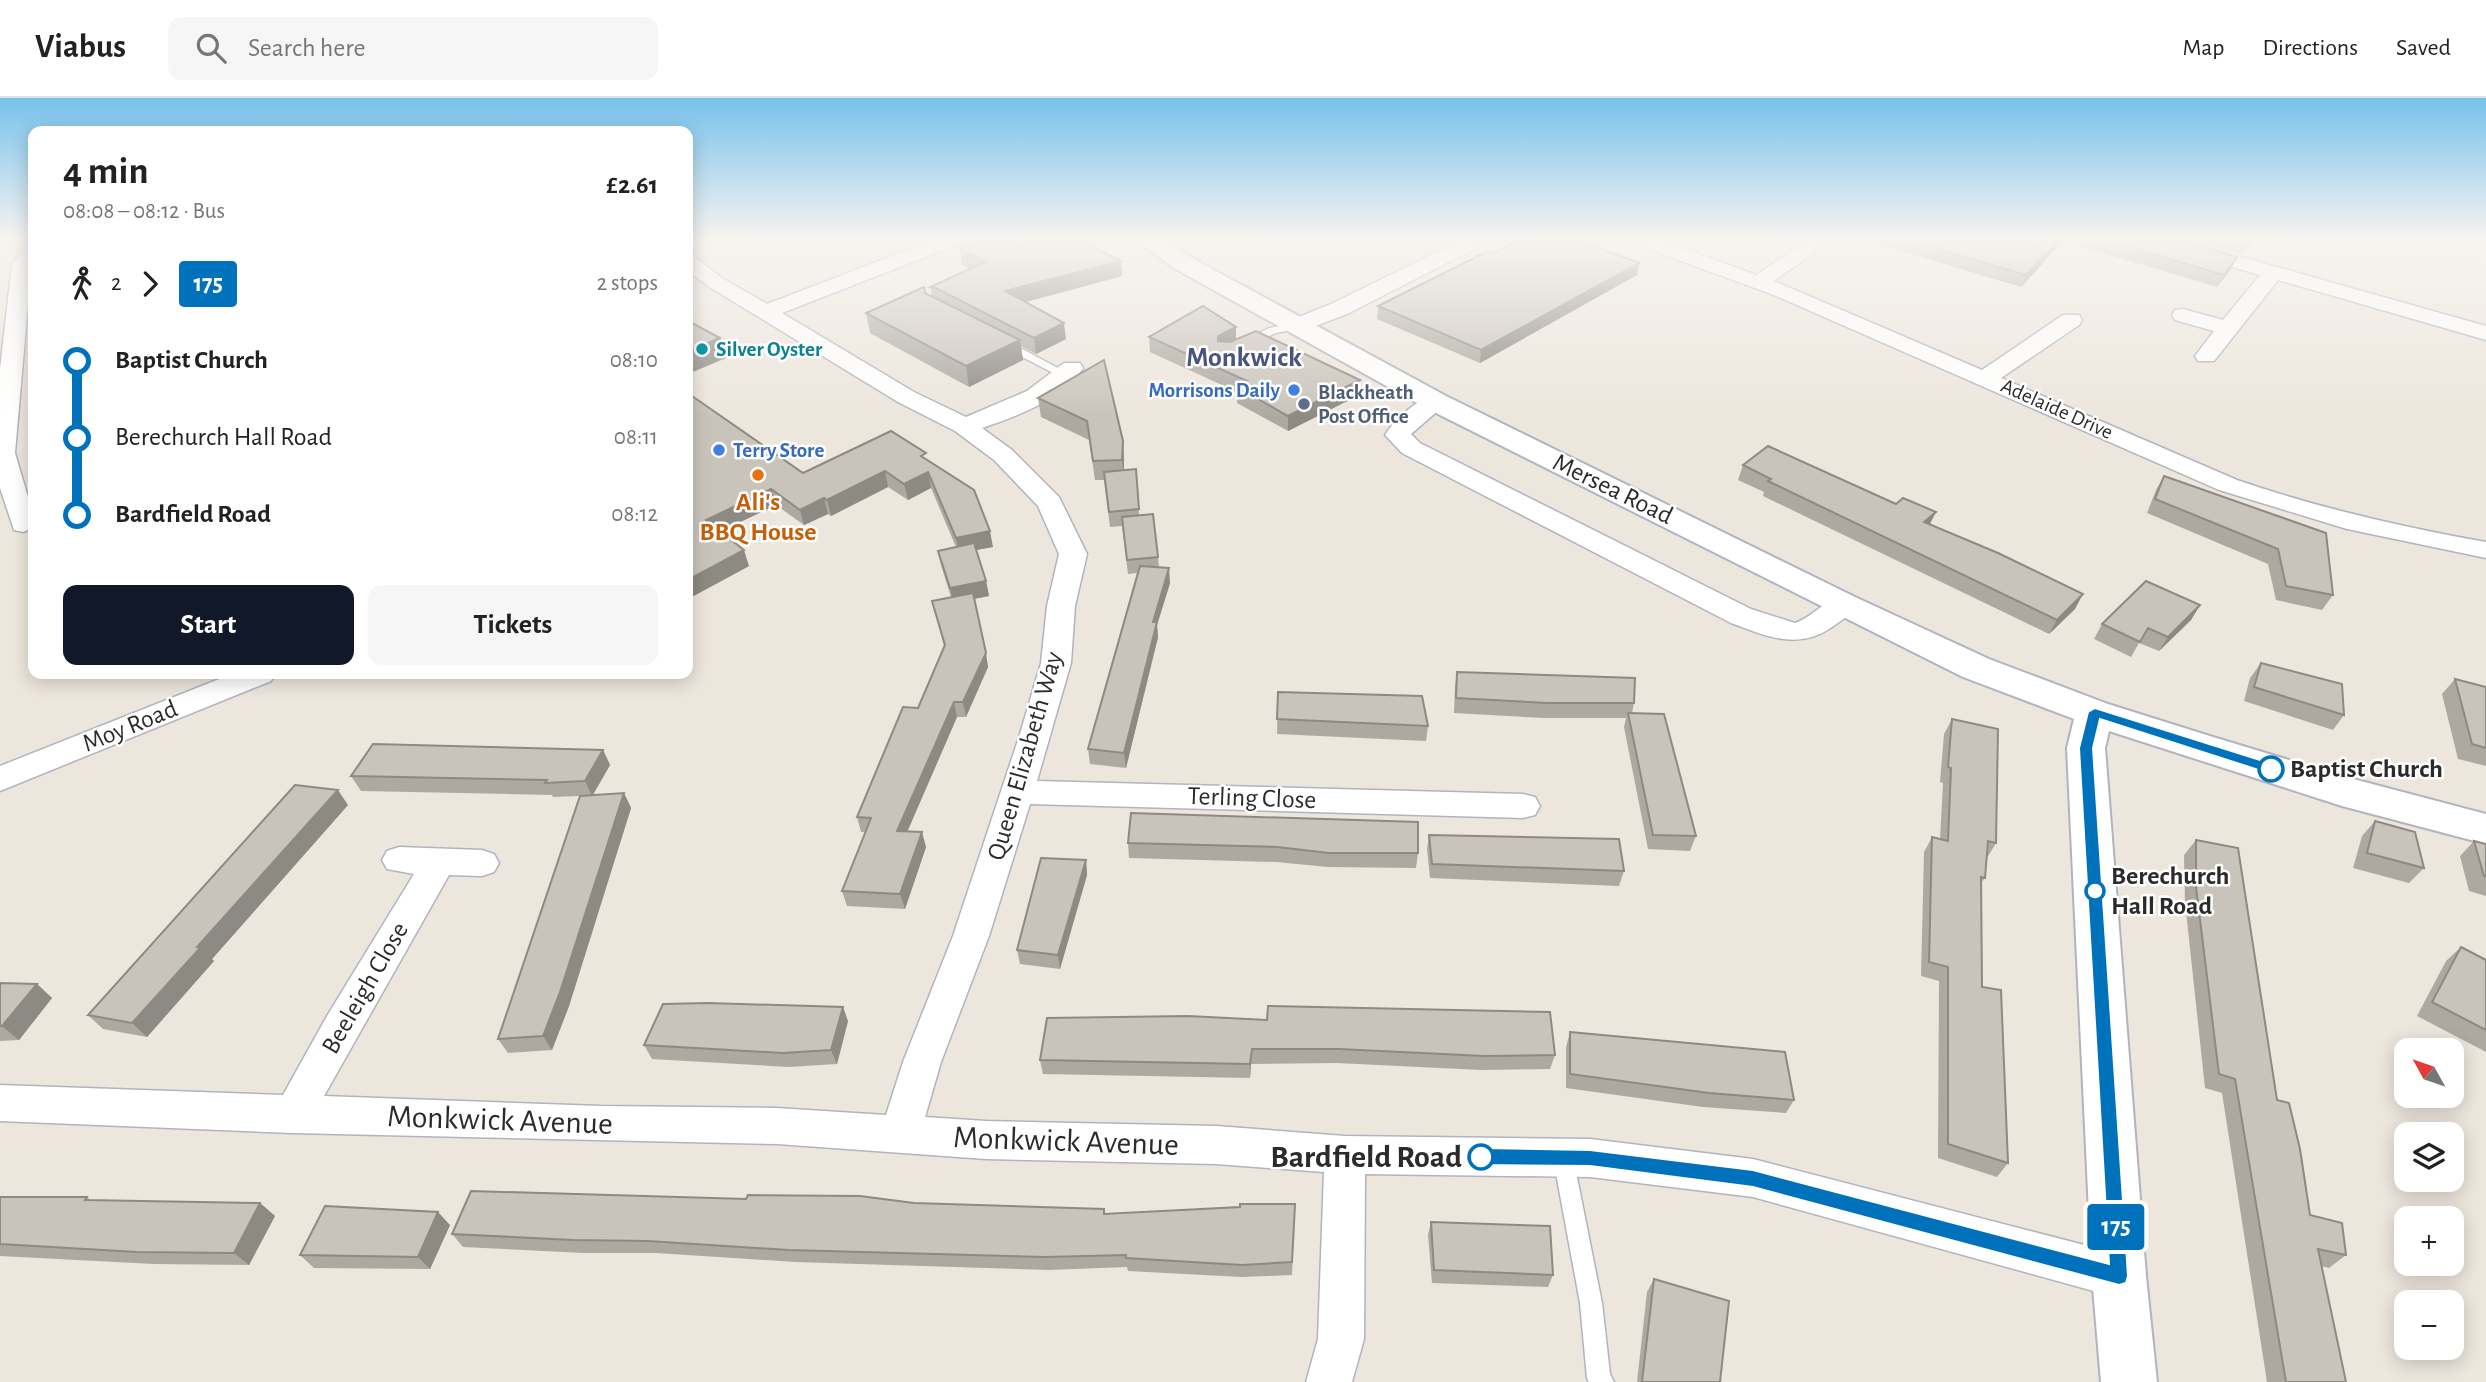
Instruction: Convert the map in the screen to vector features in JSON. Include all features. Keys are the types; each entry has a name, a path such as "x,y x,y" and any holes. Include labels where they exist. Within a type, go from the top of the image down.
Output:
{"main road":[{"name":"Mersea Road","path":"1246,298 1436,402 1843,605 1976,668 2095,712 2342,791 2486,829"},
{"path":"2095,712 2086,748 2119,1276 2129,1382"}],"street":[{"path":"19,298 4,453 19,525"},
{"name":"Queen Elizabeth Way","path":"734,298 766,312 906,397 964,426 1003,455 1050,503 1073,554 1061,606 1056,663 971,936 922,1062 900,1134"},
{"path":"766,312 804,298"},
{"path":"1297,326 1361,298"},
{"name":"Adelaide Drive","path":"1793,298 1985,378 2228,485 2294,509 2346,523 2486,550"},
{"path":"2206,356 2254,298"},
{"path":"2359,298 2486,333"},
{"path":"2183,315 2229,329"},
{"path":"1985,378 2059,321"},
{"path":"964,426 997,415 1069,372"},
{"path":"1436,402 1408,422 1397,435 1411,447 1741,616 1791,635 1817,627 1843,605"},
{"name":"Moy Road","path":"0,779 248,679"},
{"name":"Terling Close","path":"1016,792 1484,794 1523,806"},
{"path":"399,860 482,863"},
{"name":"Beeleigh Close","path":"293,1115 340,1028 439,862"},
{"name":"Monkwick Avenue","path":"0,1103 293,1115 777,1126 986,1140 1216,1145 1345,1155 1590,1158 1753,1178 2119,1276"},
{"path":"1329,1382 1340,1339 1345,1155"}],"lane":[{"path":"1237,348 1273,330 1297,326"},
{"path":"994,338 1069,372"},
{"path":"1563,1157 1591,1303 1599,1378 1602,1382"}],"building":[{"path":"900,298 935,298 1020,340 966,366 866,313"},
{"path":"955,298 1018,298 1064,323 1034,338"},
{"path":"1394,298 1576,298 1481,350 1378,306"},
{"path":"1203,306 1236,327 1218,336 1218,341 1230,342 1256,331 1360,380 1288,416 1237,387 1247,381 1149,337"},
{"path":"693,324 720,338 693,349"},
{"path":"1104,360 1123,441 1122,460 1093,461 1087,421 1038,398"},
{"path":"693,397 803,473 891,431 926,453 921,456 974,490 990,531 956,538 928,472 904,484 885,471 827,500 824,498 800,510 771,489 706,520 744,550 693,577"},
{"path":"1768,446 1896,504 1903,498 1936,512 1924,522 1998,553 2083,594 2057,620 1768,481 1771,479 1743,465"},
{"path":"1136,469 1139,509 1109,512 1104,472"},
{"path":"2164,476 2326,533 2333,595 2286,586 2278,549 2155,499"},
{"path":"1153,514 1158,557 1127,560 1122,517"},
{"path":"974,543 986,581 950,588 938,551"},
{"path":"1140,566 1169,568 1153,622 1157,622 1124,753 1088,749"},
{"path":"2146,581 2200,605 2168,637 2148,628 2140,642 2102,624"},
{"path":"973,593 986,653 963,702 954,702 897,831 922,832 900,894 842,891 871,818 857,817 903,707 918,708 945,645 932,601"},
{"path":"2261,663 2342,684 2344,715 2254,687"},
{"path":"1457,672 1635,678 1634,703 1547,703 1456,698"},
{"path":"2455,679 2486,687 2486,748 2472,744"},
{"path":"1278,692 1422,696 1428,726 1277,719"},
{"path":"1628,713 1664,714 1696,836 1653,835"},
{"path":"1952,719 1998,729 1996,843 1988,841 1985,878 1981,877 1982,987 2001,990 2008,1163 1948,1144 1948,967 1929,962 1932,837 1948,841 1951,768 1948,767"},
{"path":"373,744 603,750 585,781 545,783 547,780 351,776"},
{"path":"295,785 338,790 132,1023 88,1015"},
{"path":"624,793 560,992 543,1036 498,1039 580,796"},
{"path":"1131,813 1418,822 1418,853 1329,853 1277,847 1128,843"},
{"path":"2375,821 2415,832 2424,868 2367,853"},
{"path":"1429,835 1619,839 1624,871 1432,864"},
{"path":"2196,840 2238,848 2277,1100 2289,1103 2300,1149 2310,1215 2342,1223 2346,1255 2318,1249 2346,1382 2286,1382 2235,1079 2219,1074 2196,887"},
{"path":"2474,841 2486,844 2486,877 2484,876"},
{"path":"1041,858 1086,860 1058,955 1017,950"},
{"path":"2461,947 2486,960 2486,1030 2432,1002"},
{"path":"0,983 37,984 2,1026 0,1026"},
{"path":"663,1004 843,1007 831,1050 783,1053 644,1045"},
{"path":"1268,1006 1550,1012 1555,1055 1484,1056 1339,1049 1252,1049 1250,1064 1040,1060 1047,1018 1188,1016 1267,1020"},
{"path":"1570,1032 1785,1052 1794,1100 1709,1093 1570,1074"},
{"path":"471,1191 746,1199 748,1195 860,1196 914,1203 1104,1209 1104,1214 1240,1207 1240,1204 1295,1204 1292,1262 1242,1265 1126,1258 1126,1255 1045,1257 789,1250 648,1241 452,1234"},
{"path":"0,1197 260,1203 234,1253 137,1252 0,1244"},
{"path":"325,1206 438,1212 418,1257 300,1255"},
{"path":"1431,1222 1550,1226 1553,1275 1434,1270"},
{"path":"1654,1279 1729,1301 1720,1382 1642,1382"}],"bus line":[{"name":"175","path":"1481,1157 1590,1158 1753,1178 2119,1276 2086,748 2095,712 2271,769"}],"place":[{"name":"Silver Oyster","path":"702,349"},
{"name":"Morrisons Daily","path":"1294,390"},
{"name":"Blackheath Post Office","path":"1304,404"},
{"name":"Terry Store","path":"719,450"},
{"name":"Ali's BBQ House","path":"758,475"},
{"name":"Baptist Church","path":"2271,769"},
{"name":"Berechurch Hall Road","path":"2095,891"},
{"name":"Bardfield Road","path":"1481,1157"}],"district":[{"name":"Monkwick","path":"1244,358"}]}
